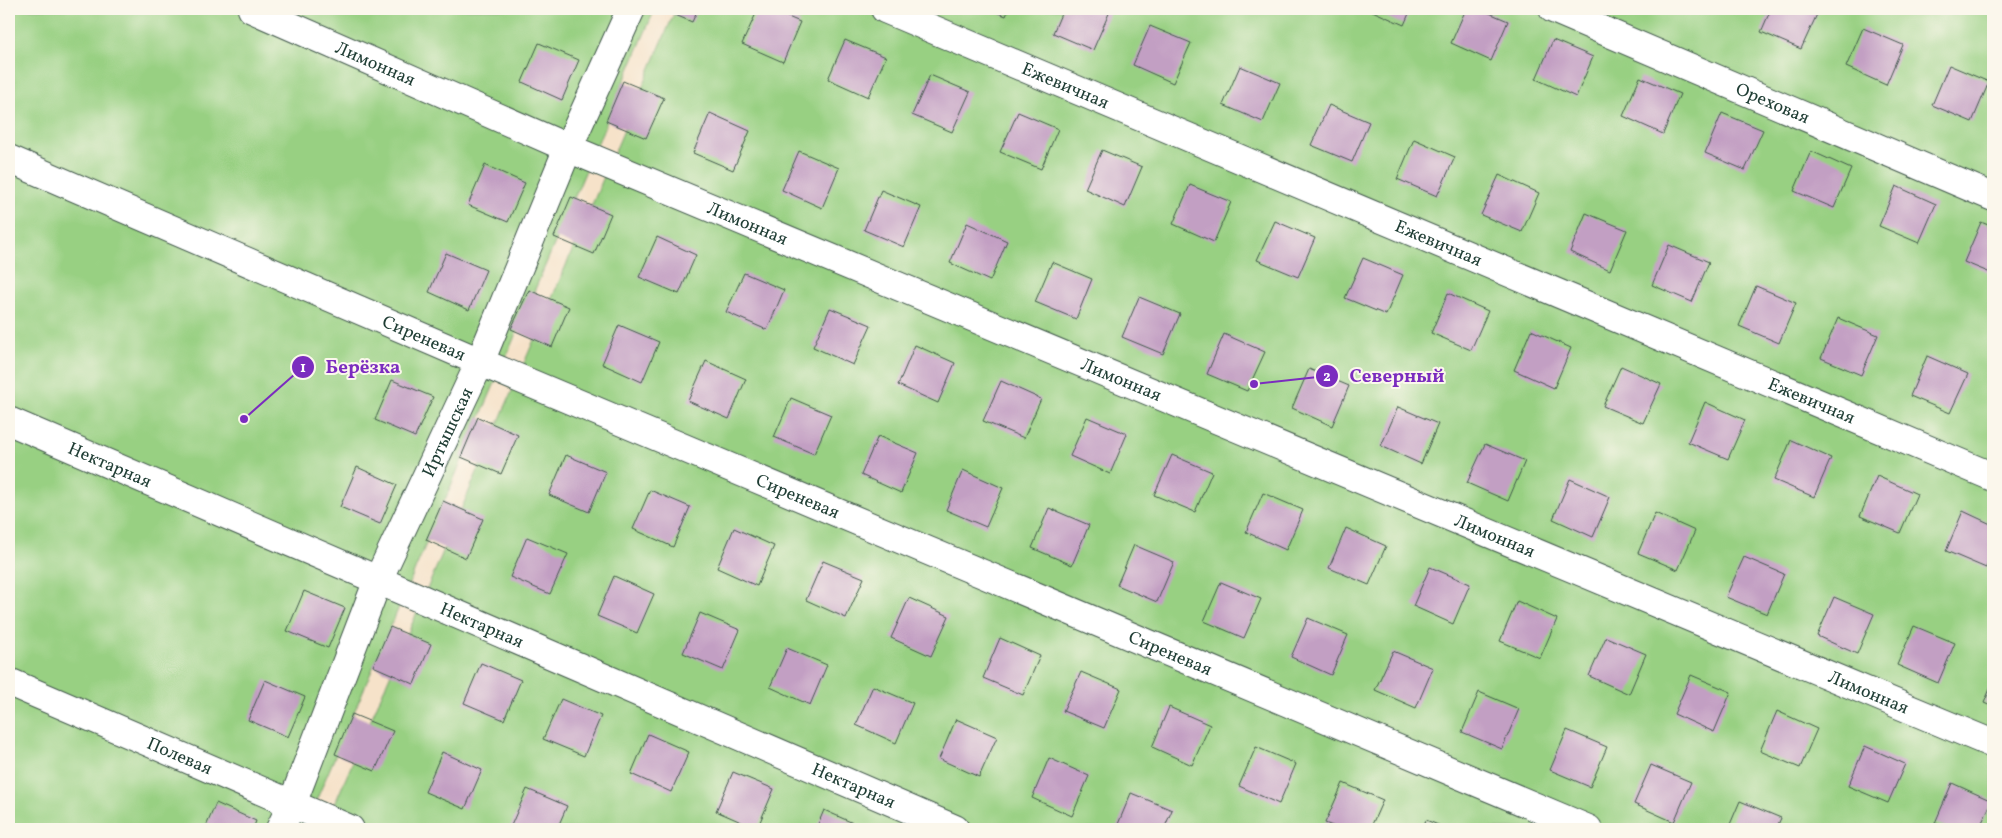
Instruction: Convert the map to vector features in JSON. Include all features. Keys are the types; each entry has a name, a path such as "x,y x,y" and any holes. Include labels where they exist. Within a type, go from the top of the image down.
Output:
{"street":[{"name":"Лимонная","path":"252,9 568,148 1993,744"},
{"name":"Иртышская","path":"280,829 292,804 378,580 480,362 568,148 630,9"},
{"name":"Ежевичная","path":"885,9 1993,476"},
{"name":"Ореховая","path":"1553,9 1993,196"},
{"name":"Сиреневая","path":"9,159 480,362 1588,829"},
{"name":"Нектарная","path":"9,421 955,829"},
{"name":"Полевая","path":"9,682 350,829"}],"green space":[{"path":"9,9 655,9 304,829 9,829"},
{"path":"676,9 1993,9 1993,829 324,829"}],"building":[{"path":"661,9 698,9 692,22"},
{"path":"758,9 769,9 800,22 783,62 742,44"},
{"path":"988,9 1009,9 1006,16"},
{"path":"1063,9 1106,9 1110,11 1093,50 1053,33"},
{"path":"1368,9 1411,9 1404,25"},
{"path":"1466,9 1480,9 1508,21 1491,61 1451,43"},
{"path":"1771,9 1819,10 1801,49 1761,32"},
{"path":"1150,26 1191,43 1173,83 1133,65"},
{"path":"1863,28 1903,45 1886,85 1846,67"},
{"path":"845,40 886,57 868,97 828,79"},
{"path":"1553,40 1593,57 1576,97 1536,79"},
{"path":"539,43 579,60 562,100 522,82"},
{"path":"1949,65 1989,82 1972,122 1932,105"},
{"path":"1240,66 1280,83 1263,122 1223,105"},
{"path":"930,75 970,92 952,132 912,115"},
{"path":"1640,77 1680,94 1663,134 1623,116"},
{"path":"623,81 664,98 646,138 606,121"},
{"path":"1329,105 1369,122 1352,162 1311,145"},
{"path":"1018,112 1058,129 1041,169 1000,152"},
{"path":"710,113 750,131 733,170 693,153"},
{"path":"1722,113 1763,130 1745,170 1705,153"},
{"path":"1414,139 1455,157 1437,196 1397,179"},
{"path":"1102,150 1142,167 1125,207 1085,189"},
{"path":"799,151 839,168 822,208 782,190"},
{"path":"1811,151 1851,169 1834,208 1794,191"},
{"path":"485,165 525,183 508,222 468,205"},
{"path":"1499,175 1539,193 1522,232 1481,215"},
{"path":"1190,185 1231,202 1214,242 1173,224"},
{"path":"1896,186 1936,204 1919,243 1879,226"},
{"path":"881,190 921,207 904,247 864,230"},
{"path":"571,197 611,214 594,254 554,237"},
{"path":"1586,213 1627,230 1610,270 1570,252"},
{"path":"1275,221 1315,238 1298,277 1257,260"},
{"path":"1981,222 1993,227 1993,274 1964,262"},
{"path":"967,223 1007,241 990,281 950,263"},
{"path":"657,237 696,255 679,294 639,277"},
{"path":"1669,245 1709,262 1692,302 1652,285"},
{"path":"446,253 486,270 469,310 429,292"},
{"path":"1363,258 1403,275 1386,315 1345,298"},
{"path":"1052,262 1092,279 1076,319 1035,302"},
{"path":"744,273 784,290 767,330 726,312"},
{"path":"1756,286 1796,303 1779,343 1739,326"},
{"path":"529,290 569,307 552,347 511,329"},
{"path":"1448,293 1488,311 1471,350 1431,333"},
{"path":"1139,297 1180,314 1163,354 1122,337"},
{"path":"830,308 871,325 853,365 813,347"},
{"path":"1838,318 1878,335 1861,375 1821,358"},
{"path":"619,325 659,342 642,382 602,364"},
{"path":"1531,330 1571,348 1554,388 1514,370"},
{"path":"1224,334 1265,352 1247,391 1207,374"},
{"path":"915,345 955,363 938,403 898,385"},
{"path":"1927,356 1968,374 1950,413 1910,396"},
{"path":"706,361 746,379 729,419 688,401"},
{"path":"1621,366 1661,384 1643,423 1603,406"},
{"path":"1309,369 1349,386 1332,426 1292,408"},
{"path":"392,380 433,397 415,437 375,420"},
{"path":"1001,381 1041,399 1024,438 983,421"},
{"path":"791,398 831,415 814,454 774,437"},
{"path":"1705,402 1745,420 1728,459 1688,442"},
{"path":"1398,407 1438,424 1421,464 1381,446"},
{"path":"478,417 518,435 501,474 461,457"},
{"path":"1087,417 1127,434 1110,474 1070,456"},
{"path":"878,436 918,453 901,493 861,475"},
{"path":"1791,440 1831,458 1814,497 1774,480"},
{"path":"1485,444 1525,461 1508,501 1467,483"},
{"path":"566,455 606,472 589,512 549,495"},
{"path":"1172,455 1212,472 1195,512 1154,495"},
{"path":"357,467 397,485 380,524 340,507"},
{"path":"963,470 1003,488 986,527 946,510"},
{"path":"1877,476 1917,494 1900,533 1860,516"},
{"path":"1570,479 1610,497 1593,537 1553,519"},
{"path":"650,490 690,507 673,547 633,529"},
{"path":"1263,493 1303,510 1286,550 1246,532"},
{"path":"443,501 483,519 466,558 426,540"},
{"path":"1049,508 1089,525 1072,565 1032,548"},
{"path":"1963,511 1993,525 1993,551 1986,568 1946,551"},
{"path":"1655,513 1695,531 1678,570 1638,553"},
{"path":"734,528 774,546 757,586 717,568"},
{"path":"1346,528 1386,546 1369,585 1329,568"},
{"path":"527,537 568,554 550,594 510,577"},
{"path":"1134,545 1174,562 1157,602 1117,585"},
{"path":"1744,557 1784,574 1767,614 1726,597"},
{"path":"823,561 864,578 846,618 806,600"},
{"path":"1430,567 1470,584 1453,624 1413,606"},
{"path":"614,576 654,594 637,633 597,616"},
{"path":"1221,582 1261,599 1244,638 1204,621"},
{"path":"304,591 345,608 328,648 287,631"},
{"path":"1834,597 1874,614 1857,654 1817,636"},
{"path":"909,598 949,616 931,656 891,638"},
{"path":"1517,601 1557,619 1540,658 1500,641"},
{"path":"700,613 740,630 723,670 683,653"},
{"path":"1308,618 1348,635 1331,675 1291,657"},
{"path":"1914,626 1955,643 1938,683 1897,665"},
{"path":"390,627 431,644 414,684 373,666"},
{"path":"1606,637 1646,654 1629,694 1589,676"},
{"path":"1000,638 1040,656 1023,695 983,678"},
{"path":"787,648 827,665 810,705 770,687"},
{"path":"1393,651 1433,668 1416,708 1375,690"},
{"path":"481,663 521,680 504,720 464,703"},
{"path":"1081,672 1121,689 1104,728 1063,711"},
{"path":"1691,675 1731,692 1714,732 1674,714"},
{"path":"265,680 305,697 288,737 248,720"},
{"path":"1993,682 1993,707 1984,703"},
{"path":"873,686 913,703 896,743 856,725"},
{"path":"1479,692 1519,709 1502,749 1462,732"},
{"path":"561,699 601,716 584,756 543,739"},
{"path":"1169,707 1210,725 1192,765 1152,747"},
{"path":"1777,711 1817,729 1800,768 1760,751"},
{"path":"352,714 393,731 375,771 335,754"},
{"path":"956,719 997,737 979,777 939,759"},
{"path":"1567,730 1607,747 1590,787 1550,770"},
{"path":"648,734 689,752 671,792 631,774"},
{"path":"1865,746 1905,764 1888,803 1848,786"},
{"path":"1256,747 1296,764 1279,804 1239,786"},
{"path":"442,752 482,770 465,809 425,792"},
{"path":"1049,758 1089,776 1072,816 1032,798"},
{"path":"1651,765 1691,782 1674,822 1634,804"},
{"path":"733,772 774,789 757,829 716,811"},
{"path":"1343,783 1383,800 1370,829 1340,829 1325,823"},
{"path":"1952,783 1992,801 1979,829 1950,829 1935,823"},
{"path":"527,789 567,806 557,829 510,828"},
{"path":"1131,793 1172,810 1164,829 1116,829"},
{"path":"1740,801 1781,818 1776,829 1728,829"},
{"path":"216,803 256,821 253,829 205,829"},
{"path":"824,810 864,828 816,829"},
{"path":"1426,820 1448,829 1422,829"}],"place":[{"name":"Северный","path":"1254,384"},
{"name":"Берёзка","path":"244,419"}]}
